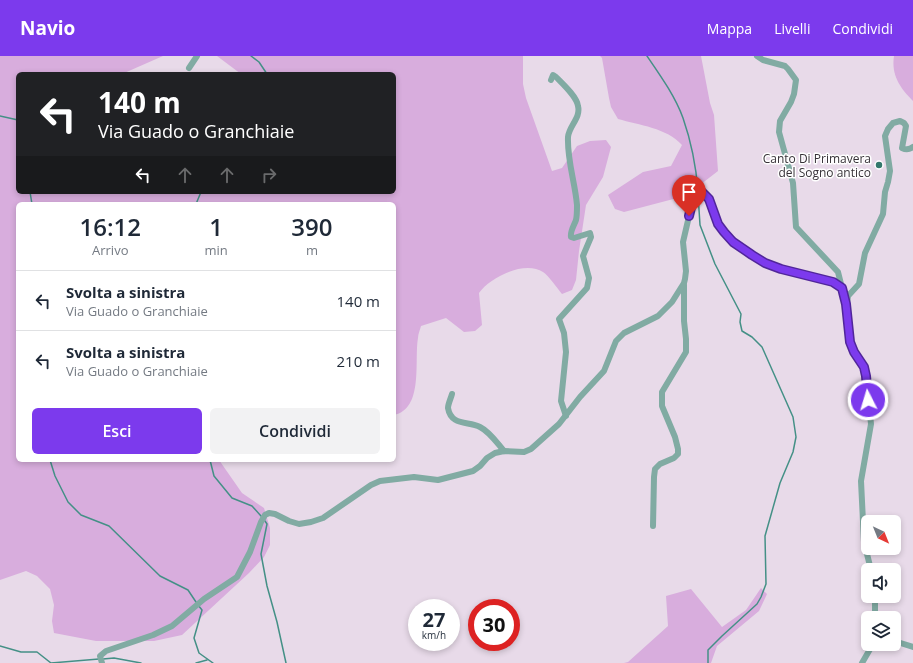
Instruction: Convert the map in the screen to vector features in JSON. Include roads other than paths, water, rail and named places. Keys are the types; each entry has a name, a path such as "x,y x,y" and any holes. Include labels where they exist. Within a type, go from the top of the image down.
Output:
{"street":[{"path":"189,68 197,56"},
{"path":"757,56 763,60 784,66 796,80 794,94 780,121 778,132 793,184 796,227 838,272 846,304 850,342 854,352 864,367 866,376 871,424 861,481 864,542 869,563"},
{"path":"551,80 553,75 556,77 577,100 579,107 577,118 570,129 568,137 569,159 575,186 577,205 577,219 570,233 571,237 574,238 590,233 591,237 583,256 589,278 587,288 558,319 564,333 566,352 561,401 566,416"},
{"path":"846,304 848,296 859,284 865,253 883,214 885,192 890,170 885,136 893,123 900,121 906,126 902,148 905,150 913,147"},
{"path":"653,526 655,469 660,464 674,458 678,454 675,437 662,406 662,392 686,352 684,283 686,271 682,242 693,199 696,193 702,192 709,199 718,224 724,232 733,242 752,255 765,263 781,269 833,282 842,288"},
{"path":"102,663 100,656 106,651 153,635 172,626 204,599 237,577 250,552 261,522 265,515 269,513 299,524 311,522 323,518 371,485 380,481 414,477 438,480 466,473 480,466 487,458 495,453 504,451 524,452 531,449 566,416 580,397 604,371 616,341 624,333 658,316 672,302 684,283"},
{"path":"452,394 448,407 452,417 457,422 474,424 481,427 504,451"},
{"path":"901,644 913,648"},
{"path":"862,663 869,651"}],"waterway":[{"path":"251,56 259,62 266,72"},
{"path":"647,56 672,94 680,110 693,154 698,191"},
{"path":"0,116 16,120"},
{"path":"30,194 32,202"},
{"path":"197,202 200,194"},
{"path":"698,194 700,225 715,264 741,314 740,322 742,331 752,337 762,347 793,417 796,437 793,452 780,483 765,536 766,584 761,597 757,604 708,650 708,663"},
{"path":"51,462 55,476 68,502 81,515 109,526 160,576 188,590 196,602"},
{"path":"210,462 214,476 232,498 252,506 261,516"},
{"path":"265,521 267,524 261,554 267,586 286,663"},
{"path":"198,605 202,610 194,638 199,653 213,663"},
{"path":"0,646 21,652 37,652 51,663 99,659"},
{"path":"103,659 114,658 141,663"},
{"path":"196,663 207,660"}],"place":[{"name":"Canto Di Primavera del Sogno antico","path":"879,165"}]}
